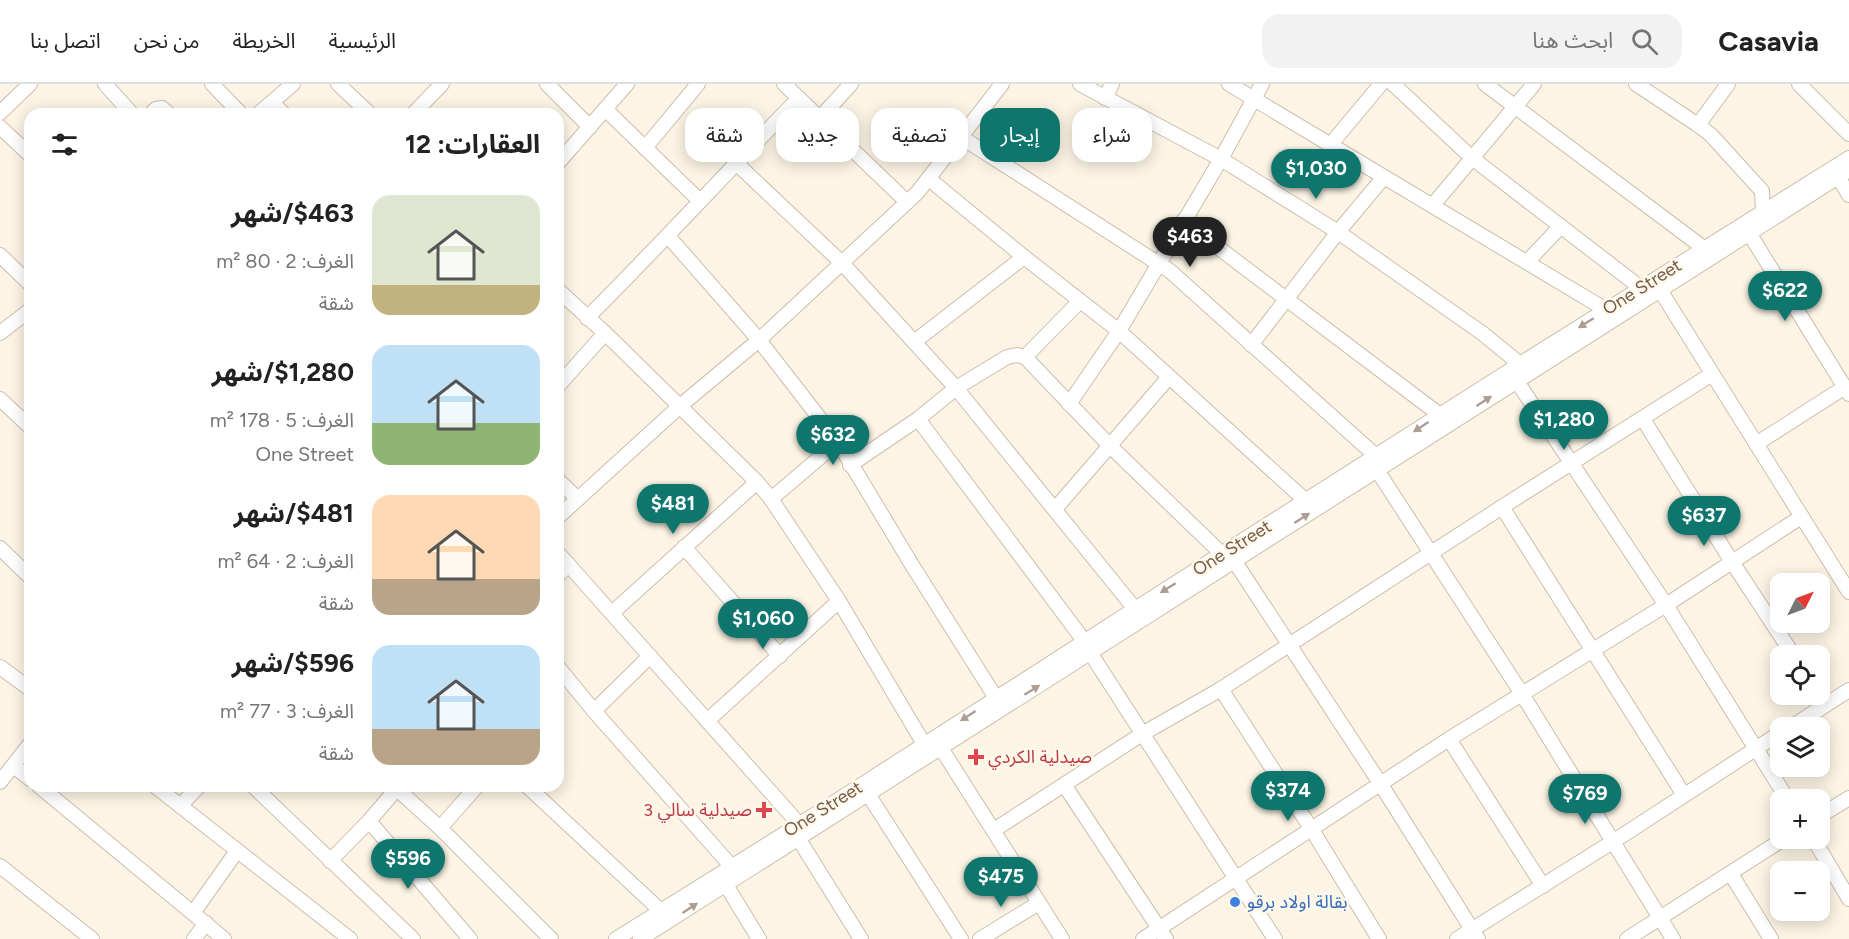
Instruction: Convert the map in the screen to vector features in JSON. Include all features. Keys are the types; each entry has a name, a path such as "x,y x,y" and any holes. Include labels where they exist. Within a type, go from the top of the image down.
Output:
{"street":[{"path":"0,113 30,84"},
{"path":"105,84 127,108"},
{"path":"212,84 235,108"},
{"path":"266,108 293,84"},
{"path":"338,84 364,108"},
{"path":"418,108 442,84"},
{"path":"547,84 590,127"},
{"path":"564,156 627,84"},
{"path":"645,148 698,84"},
{"path":"784,84 810,108"},
{"path":"829,108 851,84"},
{"path":"968,128 1002,84"},
{"path":"1080,84 1221,159 1338,232 1482,333 1520,364"},
{"path":"1105,98 1112,84"},
{"path":"1228,84 1612,313"},
{"path":"1069,404 1119,331 1221,159 1262,84"},
{"path":"1330,144 1381,84"},
{"path":"1394,84 1472,158 1641,288"},
{"path":"1485,84 1705,249"},
{"path":"1433,205 1533,84"},
{"path":"1636,84 1711,135 1762,191 1765,216"},
{"path":"1698,124 1728,84"},
{"path":"1799,84 1849,134"},
{"path":"587,318 799,98"},
{"path":"272,103 277,108"},
{"path":"605,109 699,201"},
{"path":"0,127 24,149"},
{"path":"968,141 1170,271 1377,463 1673,939"},
{"path":"859,156 907,202"},
{"name":"One Street","path":"616,939 732,867 868,794 881,779 924,744 996,698 1088,648 1235,561 1246,546 1306,501 1377,463 1440,415 1520,364 1612,313 1660,290 1849,158"},
{"path":"564,512 680,406 759,340 907,202 942,162"},
{"path":"736,163 842,263 956,388 1135,609"},
{"path":"1843,173 1849,195"},
{"name":"One Street","path":"1765,216 1843,173"},
{"path":"1251,345 1338,232 1384,177"},
{"path":"929,179 1119,331 1306,501"},
{"path":"1183,221 1440,415"},
{"path":"1527,262 1561,226"},
{"path":"1746,229 1847,390 1756,444"},
{"name":"One Street","path":"640,939 657,935 798,831 881,779 941,748 1088,648 1135,609 1222,554 1246,546 1377,463 1516,380 1612,313 1641,288 1705,249 1746,229"},
{"path":"668,236 759,340 838,442 850,465 996,698"},
{"path":"0,255 24,278"},
{"path":"914,342 1024,257"},
{"path":"1660,290 1848,590"},
{"path":"564,296 680,406 757,482 771,499 839,601 924,744"},
{"path":"1025,357 1080,301"},
{"path":"0,333 24,315"},
{"path":"564,379 605,333"},
{"path":"850,465 918,419 956,388 1007,357 1017,355 1025,357 1110,446 1222,554"},
{"path":"994,830 1142,734 1221,689 1712,374"},
{"path":"1055,509 1169,377"},
{"path":"1516,380 1666,605 1781,789"},
{"path":"0,399 24,421"},
{"path":"918,419 1088,648 1275,939"},
{"path":"1643,419 1787,645"},
{"path":"771,499 838,442"},
{"path":"612,613 757,482"},
{"path":"564,485 578,498"},
{"path":"1502,507 1684,795"},
{"path":"1143,939 1163,934 1237,879 1380,783 1666,605 1801,517"},
{"path":"684,547 780,656"},
{"path":"0,548 24,571"},
{"path":"564,560 707,721 798,831 861,939"},
{"path":"1235,561 1380,783 1475,935"},
{"path":"564,569 568,564"},
{"path":"707,721 839,601"},
{"path":"594,711 650,656"},
{"path":"0,667 24,685"},
{"path":"564,674 732,867"},
{"path":"1221,689 1380,939"},
{"path":"1830,697 1849,690"},
{"path":"1803,717 1816,705"},
{"path":"1449,739 1543,886"},
{"path":"1457,939 1475,935 1543,886 1770,740"},
{"path":"941,748 1062,939"},
{"path":"1,781 24,752"},
{"path":"14,766 24,774"},
{"path":"1065,786 1163,934"},
{"path":"46,792 224,939"},
{"path":"162,792 350,939"},
{"path":"180,806 193,792"},
{"path":"259,792 413,939"},
{"path":"330,861 369,821 393,792"},
{"path":"402,792 551,939"},
{"path":"440,828 472,792"},
{"path":"533,792 661,911"},
{"path":"868,794 961,939"},
{"path":"1830,810 1849,798"},
{"path":"369,821 471,939"},
{"path":"1627,939 1770,848"},
{"path":"1819,849 1849,899"},
{"path":"193,913 237,851"},
{"path":"0,866 92,939"},
{"path":"1731,874 1771,939"},
{"path":"726,885 759,939"},
{"path":"980,939 1039,903"},
{"path":"194,939 206,923"}],"place":[{"name":"صيدلية الكردي","path":"976,757"},
{"name":"صيدلية سالي 3","path":"764,810"},
{"name":"بقالة اولاد برقو","path":"1235,902"}]}
